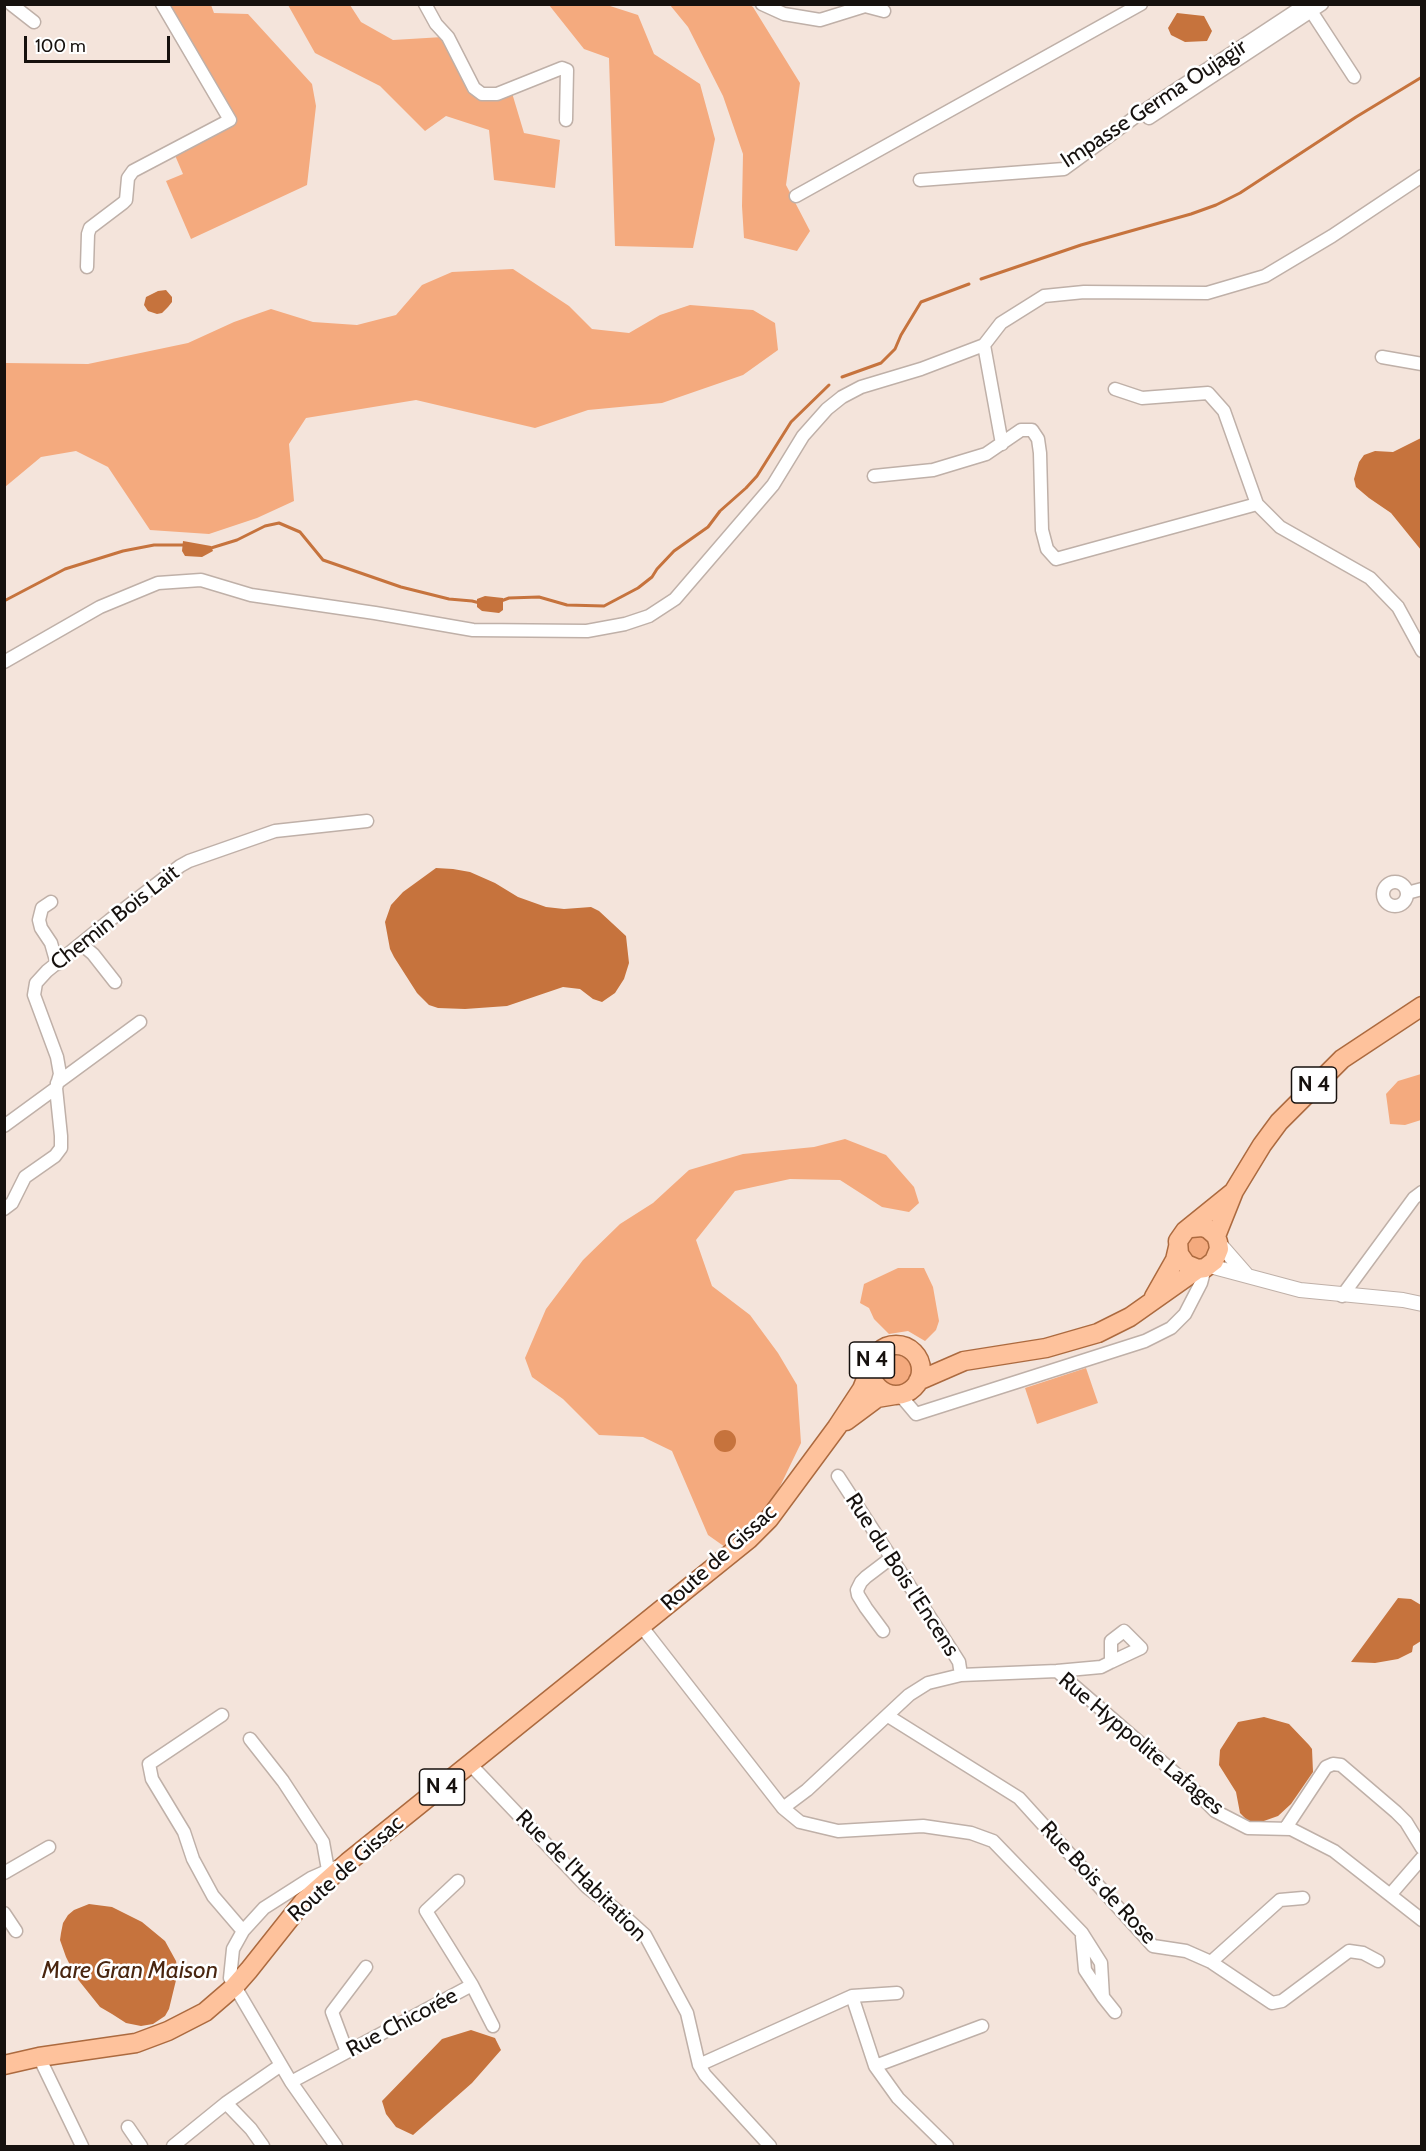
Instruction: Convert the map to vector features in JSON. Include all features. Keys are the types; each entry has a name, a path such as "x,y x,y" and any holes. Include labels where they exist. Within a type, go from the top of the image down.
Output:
{"main road":[{"name":"N 4","path":"918,1381 964,1361 1039,1349 1082,1339 1130,1317 1204,1267 1217,1255 1217,1239 1234,1191 1279,1122 1342,1059 1422,1006"},
{"name":"N 4","path":"1150,1302 1175,1260 1181,1236 1234,1191"},
{"path":"1191,1228 1208,1229 1217,1239"},
{"path":"1178,1247 1179,1254 1186,1264 1204,1267"},
{"name":"N 4","path":"888,1345 904,1345 916,1355 921,1368 918,1381 913,1389 898,1395 887,1394 874,1384 870,1369 875,1354 888,1345"},
{"name":"N 4","path":"916,1355 964,1361"},
{"name":"Route de Gissac","path":"4,2065 39,2057 136,2043 194,2019 205,2012 234,1987 303,1902 348,1862 749,1539 769,1519 837,1427 862,1389 870,1369"},
{"name":"Route de Gissac","path":"837,1427 877,1398 898,1395"}],"street":[{"path":"11,4 34,22"},
{"path":"87,267 90,228 126,200 128,178 133,171 230,120 162,4"},
{"path":"425,4 436,24 448,37 474,88 482,94 497,94 562,68 567,70 566,120"},
{"path":"762,4 784,14 820,20 865,6 885,11"},
{"path":"796,196 1141,4"},
{"path":"1149,118 1313,7 1354,77"},
{"name":"Impasse Germa Oujagir","path":"920,180 1064,169 1142,112 1313,7"},
{"path":"4,662 100,607 158,583 201,580 251,595 472,630 587,631 625,624 649,616 675,599 773,485 802,436 842,397 861,387 921,369 984,345 1001,323 1044,296 1084,292 1207,293 1266,276 1332,236 1422,176"},
{"path":"984,345 1002,444"},
{"path":"1382,357 1422,364"},
{"path":"1115,389 1142,398 1208,393 1224,411 1257,504 1280,526 1370,578 1398,607 1422,651"},
{"path":"874,476 933,470 986,454 1021,430 1032,430 1038,439 1042,530 1047,549 1056,559 1257,504"},
{"name":"Chemin Bois Lait","path":"4,1209 12,1203 25,1177 55,1156 61,1148 57,1085 60,1074 57,1057 34,995 36,983 81,944 189,861 275,831 367,821"},
{"path":"1407,893 1422,888"},
{"path":"51,902 42,908 39,920 41,928 51,943 57,964"},
{"path":"81,944 93,954 115,982"},
{"path":"4,1126 140,1022"},
{"path":"1342,1296 1414,1198 1422,1192"},
{"path":"1217,1239 1246,1274"},
{"path":"898,1395 916,1414 1145,1341 1171,1328 1185,1314 1201,1283 1204,1267 1246,1274 1283,1287 1422,1304"},
{"name":"Rue du Bois l'Encens","path":"838,1476 959,1662 961,1675"},
{"path":"883,1631 858,1595 858,1590 866,1577 891,1558"},
{"path":"642,1627 783,1808 800,1822 838,1832 923,1826 971,1833 993,1840 1082,1933 1085,1970 1116,2012"},
{"path":"1057,1671 1101,1667 1111,1662"},
{"name":"Rue Hyppolite Lafages","path":"783,1808 909,1695 928,1683 961,1675 1057,1671 1191,1787 1215,1811 1248,1828 1290,1829 1334,1851 1422,1920"},
{"path":"222,1715 149,1764 152,1779 184,1832 194,1859 213,1896 243,1931"},
{"name":"Rue Bois de Rose","path":"888,1716 1019,1798 1153,1946 1186,1951 1211,1962 1272,2003 1282,2001 1349,1951 1363,1953 1378,1961"},
{"path":"250,1739 283,1781 323,1842 328,1870"},
{"name":"Rue de l'Habitation","path":"471,1764 587,1887 645,1935 687,2013 699,2065 705,2075 770,2146"},
{"path":"1284,1829 1326,1767 1333,1764 1341,1765 1406,1822 1422,1848"},
{"path":"4,1873 49,1847"},
{"path":"1390,1895 1422,1858"},
{"path":"336,2146 291,2082 230,1978 233,1949 243,1931 264,1908 310,1878 348,1862"},
{"path":"458,1881 426,1911 472,1985"},
{"path":"1211,1962 1280,1900 1303,1898"},
{"path":"4,1913 16,1931"},
{"path":"347,2052 332,2012 366,1967"},
{"name":"Rue Chicorée","path":"291,2082 472,1985 493,2026"},
{"path":"699,2065 852,1996 897,1993"},
{"path":"852,1996 875,2066 898,2097 947,2146"},
{"path":"875,2066 982,2026"},
{"path":"39,2057 82,2146"},
{"path":"173,2146 226,2103 281,2065"},
{"path":"226,2103 251,2129 263,2146"},
{"path":"128,2127 141,2146"}],"shaded area":[{"path":"166,5 211,5 214,13 248,14 312,84 316,106 307,185 191,239 166,181 183,174 174,153 234,123"},
{"path":"288,5 350,5 361,22 393,40 443,37 472,93 512,93 524,133 560,140 555,188 494,180 489,130 446,116 425,131 380,86 315,53"},
{"path":"549,5 607,5 638,15 654,54 700,84 715,139 693,248 615,246 609,58 584,49"},
{"path":"670,5 750,5 800,83 786,185 810,231 797,251 744,238 743,154 723,96 688,27"},
{"path":"513,269 569,306 592,329 629,333 660,315 690,305 753,310 775,323 778,350 743,375 662,403 588,410 535,428 416,400 306,418 289,444 294,501 257,518 209,534 150,530 108,467 76,451 41,457 5,487 5,363 88,364 188,343 234,322 271,309 313,322 357,325 396,315 422,285 452,272"},
{"path":"1421,1074 1421,1120 1405,1125 1390,1124 1386,1094 1398,1081"},
{"path":"845,1139 886,1155 914,1187 919,1203 909,1212 882,1207 840,1180 790,1179 735,1191 696,1240 712,1286 750,1315 778,1353 797,1385 801,1443 771,1505 725,1547 708,1535 672,1451 643,1437 599,1435 563,1399 532,1377 525,1358 546,1309 583,1260 620,1224 653,1203 689,1170 743,1154 814,1147"},
{"path":"1208,1234 1215,1255 1191,1265 1183,1241 1186,1237"},
{"path":"898,1268 924,1268 933,1287 939,1321 936,1330 925,1341 908,1331 889,1334 874,1319 869,1308 860,1303 864,1284"},
{"path":"895,1355 907,1360 912,1372 907,1384 895,1389 883,1384 878,1372 883,1360"},
{"path":"1086,1368 1098,1403 1037,1424 1025,1388"}],"water":[{"path":"1177,13 1204,16 1212,31 1207,41 1185,42 1171,35 1168,28"},
{"path":"166,290 172,297 172,302 168,307 162,313 157,314 148,311 144,305 146,297"},
{"path":"1421,438 1421,550 1391,513 1356,487 1354,479 1359,462 1364,455 1375,451 1393,452"},
{"path":"183,541 211,546 213,551 202,557 185,556 182,551"},
{"path":"485,596 503,598 503,610 499,613 482,611 477,607 477,599"},
{"path":"436,868 470,872 518,897 546,907 564,909 591,907 599,911 626,936 629,963 624,979 615,993 602,1002 593,999 580,989 563,987 507,1006 465,1009 438,1008 429,1005 417,993 394,957 390,949 385,922 391,905 403,892"},
{"path":"725,1430 733,1433 736,1441 733,1449 725,1452 717,1449 714,1441 717,1433"},
{"path":"1398,1598 1411,1599 1421,1605 1421,1641 1413,1646 1412,1652 1398,1659 1375,1663 1351,1662"},
{"path":"1264,1717 1289,1724 1309,1745 1312,1749 1313,1772 1291,1804 1278,1816 1261,1822 1249,1822 1240,1813 1236,1792 1219,1765 1220,1750 1238,1722"},
{"name":"Mare Gran Maison","path":"89,1904 112,1907 142,1922 165,1941 176,1961 178,1972 169,2009 165,2016 153,2024 141,2026 126,2023 100,2007 76,1977 60,1940 61,1933 68,1915"},
{"path":"471,2030 495,2038 501,2050 472,2083 413,2135 396,2127 386,2114 382,2101 442,2039"}],"waterway":[{"path":"981,279 1081,245 1216,205 1240,193 1422,77"},
{"path":"842,377 881,363 895,349 921,302 969,284"},
{"path":"501,601 509,598 539,597 567,605 604,606 638,588 652,577 674,551 708,527 720,511 746,488 757,476 791,422 829,385"},
{"path":"211,548 237,540 265,526 279,523 300,532 323,560 401,587 449,599 480,603"},
{"path":"4,601 65,569 123,551 154,545 187,545"}]}
